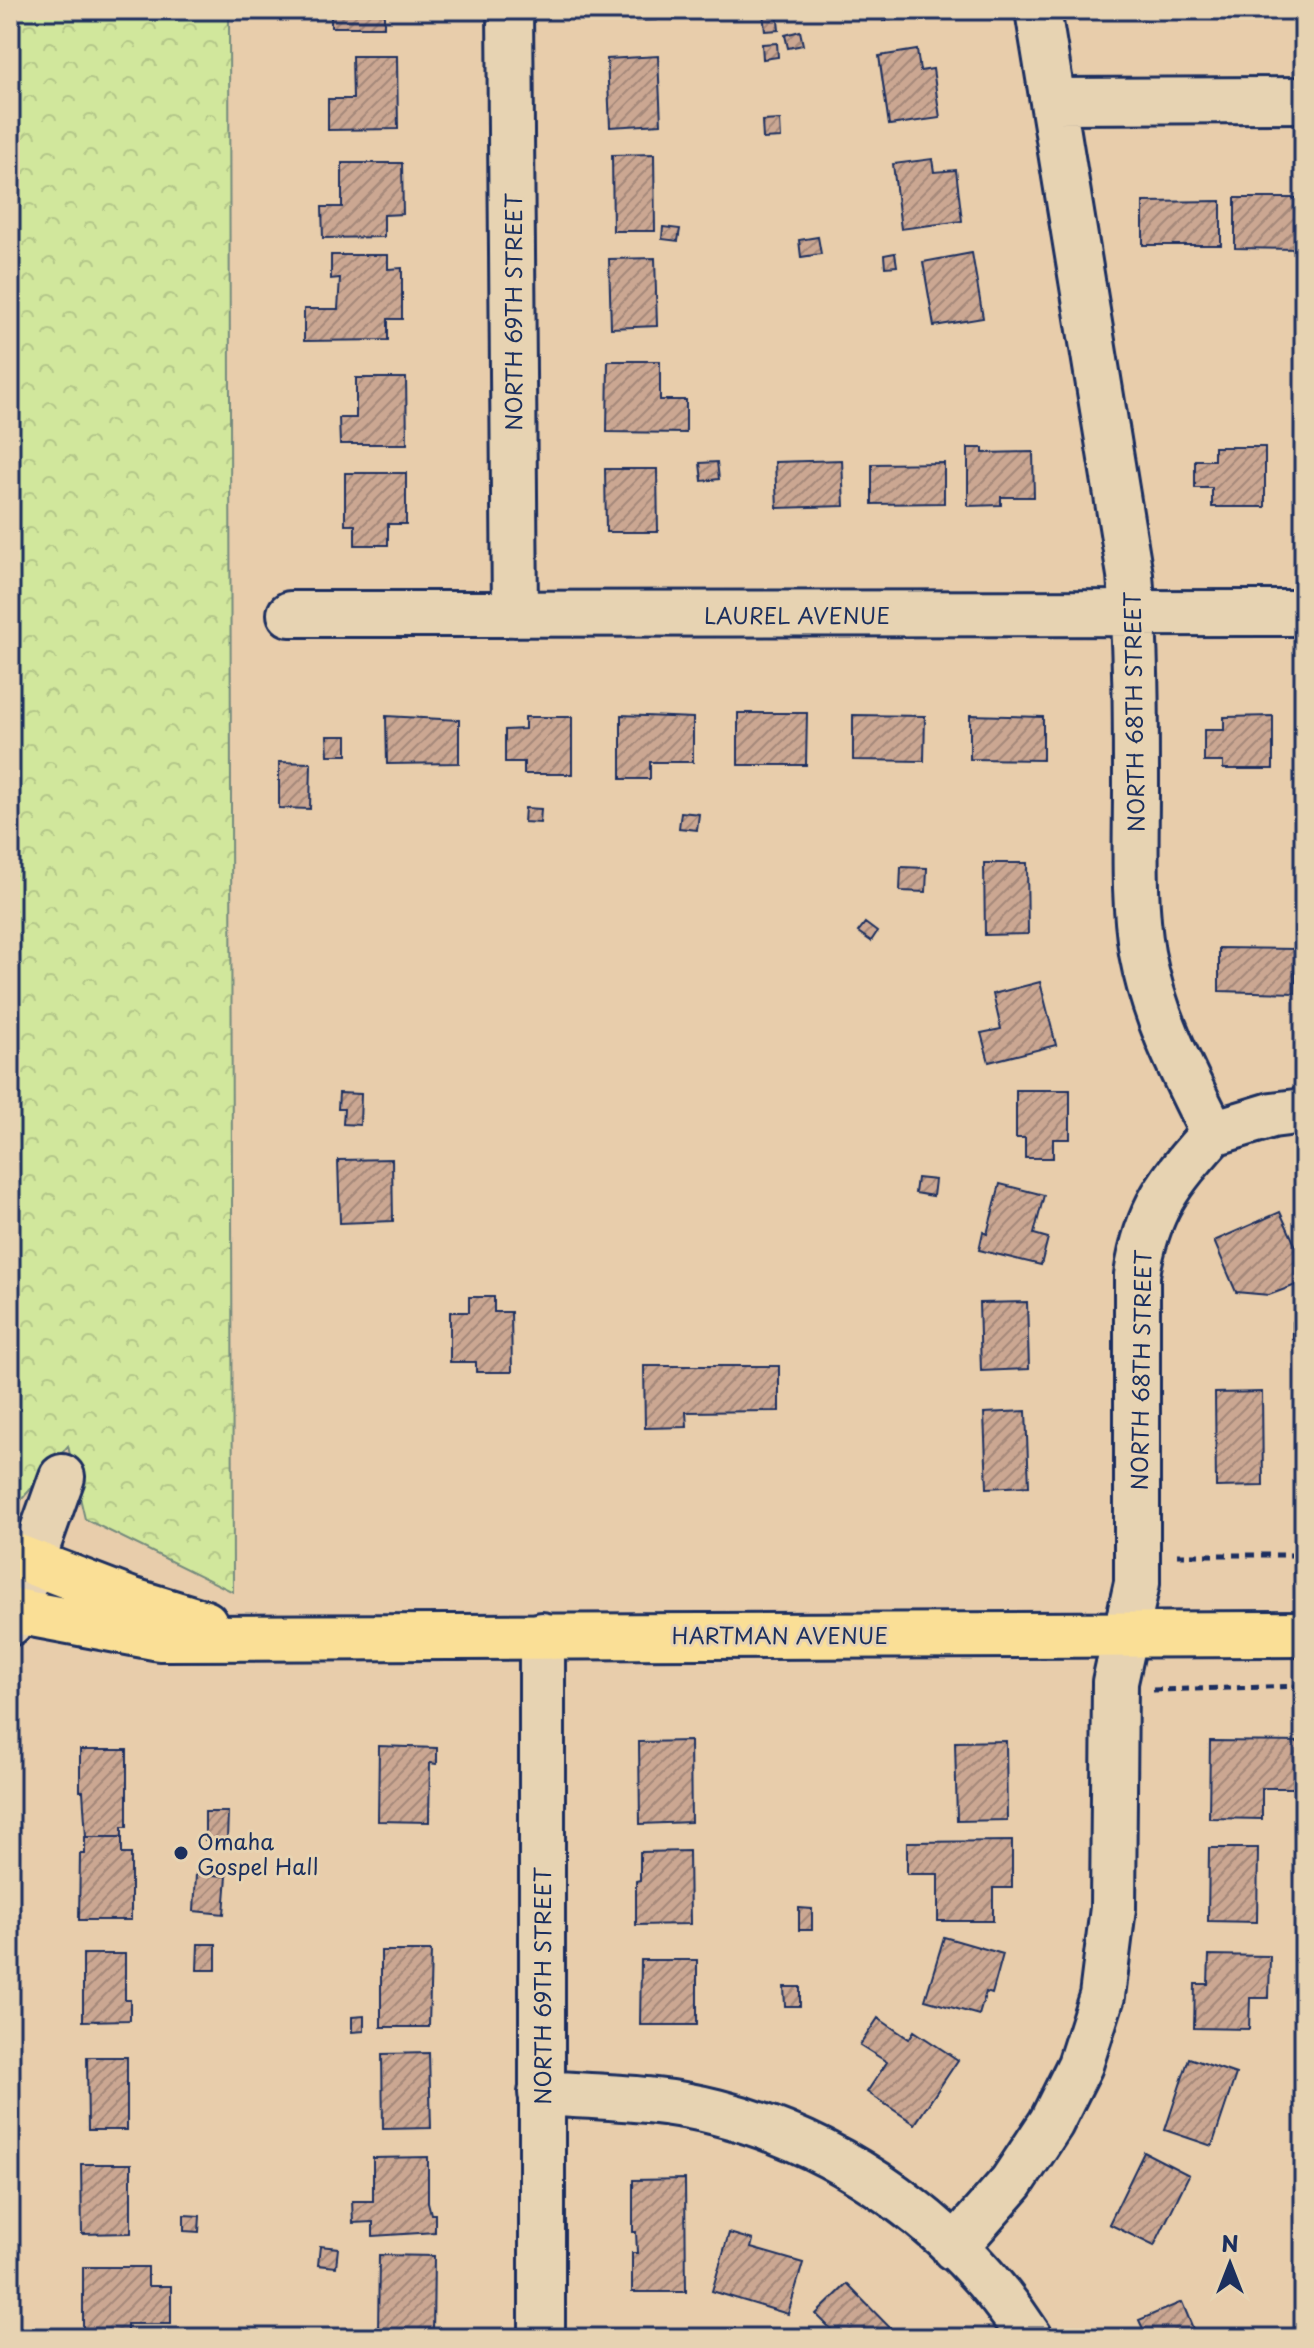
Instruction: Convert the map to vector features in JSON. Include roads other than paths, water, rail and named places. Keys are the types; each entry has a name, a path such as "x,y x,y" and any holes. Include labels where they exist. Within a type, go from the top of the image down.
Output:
{"main road":[{"name":"HARTMAN AVENUE","path":"21,1559 257,1640"},
{"name":"HARTMAN AVENUE","path":"11,1615 159,1638 257,1640 542,1635 1304,1634"}],"street":[{"name":"NORTH 69TH STREET","path":"510,10 515,614"},
{"name":"NORTH 68TH STREET","path":"954,2248 1031,2156 1057,2112 1091,2034 1102,1996 1113,1908 1115,1682 1137,1583 1137,1275 1143,1237 1166,1189 1213,1133 1171,1048 1155,1004 1142,952 1135,885 1136,663 1130,575 1038,10"},
{"path":"1053,101 1304,100"},
{"name":"LAUREL AVENUE","path":"290,614 1304,613"},
{"path":"1213,1133 1272,1115 1304,1111"},
{"path":"11,1615 21,1559 62,1477"},
{"name":"NORTH 69TH STREET","path":"542,1635 542,2338"},
{"path":"541,2093 665,2102 716,2112 767,2128 822,2151 872,2180 920,2215 989,2282 1030,2338"}],"place":[{"name":"Omaha Gospel Hall","path":"181,1853"}]}
